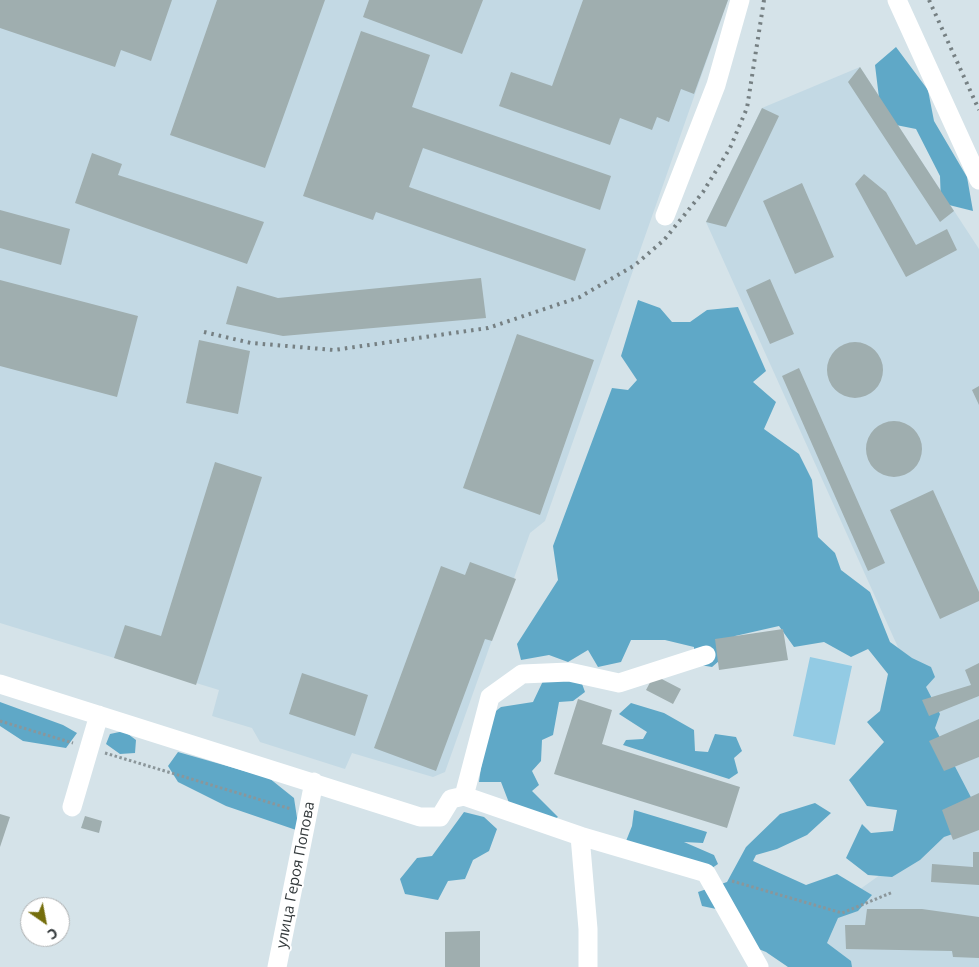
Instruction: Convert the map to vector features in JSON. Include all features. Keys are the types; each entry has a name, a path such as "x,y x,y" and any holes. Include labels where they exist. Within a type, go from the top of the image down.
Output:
{"street":[{"path":"665,216 716,85 740,0"},
{"path":"897,0 979,180"},
{"path":"464,796 490,697 522,674 568,672 619,683 706,655"},
{"path":"0,684 314,782 420,818 440,817 451,799 464,796 580,836 706,873 759,967"},
{"path":"72,807 99,715"},
{"name":"улица Героя Попова","path":"278,967 314,782"},
{"path":"580,836 588,928 588,967"}],"path":[{"path":"0,721 308,814"},
{"path":"706,873 842,913 893,892"}],"shaded area":[{"path":"0,0 728,0 545,521 530,533 445,772 433,777 352,753 345,769 260,742 252,728 212,716 219,690 0,623"},
{"path":"896,47 928,90 934,121 967,177 973,211 941,203 940,176 916,129 891,124 880,106 875,65"},
{"path":"860,67 979,249 979,967 834,967 821,951 835,907 936,835 929,716 706,222 762,108"},
{"path":"638,300 660,308 672,322 690,322 707,310 738,307 766,371 753,382 776,402 764,429 799,454 812,480 818,537 835,553 841,570 870,592 890,642 912,658 931,667 935,677 926,687 940,714 935,728 976,807 967,829 944,837 920,860 892,877 868,875 846,858 862,824 871,833 893,831 897,810 867,806 849,780 884,742 867,722 880,711 888,674 868,649 851,657 824,642 794,647 779,626 735,636 726,655 712,667 694,664 694,647 665,640 631,640 621,662 598,667 588,650 568,662 549,655 521,660 517,644 558,580 553,546 612,388 628,390 637,380 621,356"},
{"path":"810,657 852,666 835,745 793,736"},
{"path":"543,681 581,681 585,692 573,701 559,702 553,735 542,740 541,761 532,771 539,785 532,791 558,817 550,822 511,808 501,782 479,782 488,717 501,707 533,702"},
{"path":"0,702 63,725 77,733 66,748 23,741 0,726"},
{"path":"631,703 664,713 694,730 695,751 708,752 715,734 736,737 742,751 734,758 738,773 729,779 623,745 626,740 643,739 647,732 619,714"},
{"path":"124,731 136,740 135,753 120,754 106,744 110,734"},
{"path":"178,752 269,778 294,798 299,831 226,806 178,782 168,766"},
{"path":"815,803 831,813 807,835 777,849 756,855 753,861 806,885 837,874 872,895 858,911 838,918 827,943 851,961 852,967 788,967 766,952 736,940 740,914 702,906 698,892 727,882 746,847 780,814"},
{"path":"634,810 707,832 703,843 684,842 714,855 718,864 709,870 626,841 632,826"},
{"path":"464,812 484,817 497,829 489,851 473,860 465,879 448,881 438,900 405,894 400,879 417,858 432,856"}],"building":[{"path":"0,0 172,0 151,61 121,50 115,67 0,28"},
{"path":"217,0 325,0 265,168 170,135"},
{"path":"369,0 483,0 462,54 363,17"},
{"path":"583,0 728,0 694,94 681,89 669,122 657,117 652,130 620,118 610,145 499,106 511,72 552,86"},
{"path":"361,31 430,55 412,107 611,176 600,210 423,148 409,187 586,249 575,281 376,212 373,220 303,196"},
{"path":"860,67 954,211 940,222 848,82"},
{"path":"762,108 779,116 726,227 706,222"},
{"path":"92,153 122,164 118,175 264,222 247,264 75,203"},
{"path":"864,174 886,192 916,245 947,229 957,250 906,277 855,184"},
{"path":"802,183 834,257 795,274 763,201"},
{"path":"0,210 70,229 61,265 0,248"},
{"path":"481,278 486,318 283,336 226,324 237,286 278,298"},
{"path":"770,279 794,334 770,344 746,290"},
{"path":"0,280 138,316 117,397 0,366"},
{"path":"517,334 594,360 540,515 463,488"},
{"path":"199,340 250,351 238,414 186,403"},
{"path":"855,342 870,347 878,355 883,370 878,385 870,393 855,398 840,393 832,385 827,370 832,355 840,347"},
{"path":"799,368 885,563 868,571 782,376"},
{"path":"979,386 979,405 972,390"},
{"path":"894,421 909,426 917,434 922,449 917,464 909,472 894,477 879,472 871,464 866,449 871,434 879,426"},
{"path":"215,462 262,477 196,685 114,658 125,625 161,636"},
{"path":"933,490 979,592 979,601 940,619 890,510"},
{"path":"470,562 516,579 492,641 485,639 436,771 374,748 441,566 465,575"},
{"path":"783,629 788,660 719,670 715,639"},
{"path":"979,663 979,696 929,716 922,700 971,685 965,670"},
{"path":"302,673 368,695 355,736 289,714"},
{"path":"654,675 681,689 673,704 646,690"},
{"path":"578,699 612,710 602,744 740,787 727,828 554,774"},
{"path":"979,719 979,757 944,771 929,741"},
{"path":"979,793 979,830 953,840 942,810"},
{"path":"0,814 10,817 0,847"},
{"path":"85,816 102,821 99,833 81,828"},
{"path":"973,852 979,852 979,885 931,882 932,864 973,867"},
{"path":"867,909 922,909 979,917 979,958 953,957 952,951 846,949 845,925 865,925"},
{"path":"480,931 480,967 445,967 445,932"}],"railway":[{"path":"204,332 251,343 334,350 488,328 580,297 635,265 664,240 703,192 730,148 747,108 764,0"},
{"path":"929,0 979,110"}]}
